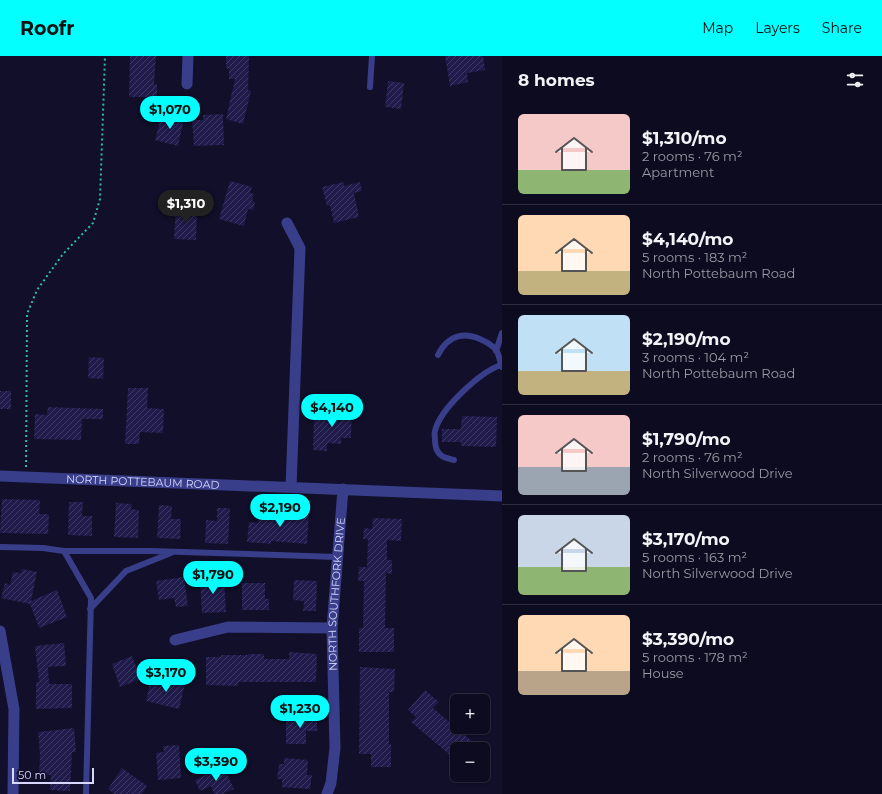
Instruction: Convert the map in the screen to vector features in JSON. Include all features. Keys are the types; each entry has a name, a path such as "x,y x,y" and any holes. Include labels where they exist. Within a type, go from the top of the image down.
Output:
{"street":[{"path":"187,84 188,56"},
{"path":"287,223 300,248 291,487"},
{"name":"NORTH POTTEBAUM ROAD","path":"0,476 502,496"},
{"name":"NORTH SOUTHFORK DRIVE","path":"327,794 331,783 335,748 332,628 343,489"},
{"path":"175,640 228,627 332,628"},
{"path":"0,631 14,709 13,794"}],"lane":[{"path":"370,87 372,56"},
{"path":"496,351 502,333"},
{"path":"438,354 443,346 451,339 460,335 469,335 480,338 496,351 501,366 492,368 474,381 449,407 434,431 435,447 442,456 454,460"},
{"path":"0,547 43,548 64,551 174,552 338,557"},
{"path":"64,551 91,598 86,794"},
{"path":"90,609 126,571 174,552"}],"path":[{"path":"26,477 27,314 37,290 63,254 93,223 100,199 105,56"}],"building":[{"path":"130,56 156,56 154,84 157,84 157,97 129,97"},
{"path":"226,56 249,56 248,90 251,91 243,124 226,119 235,79 229,79 229,69 226,68"},
{"path":"445,56 483,56 485,70 467,73 468,82 450,86"},
{"path":"388,81 404,83 401,109 385,107"},
{"path":"162,114 184,119 178,146 155,140"},
{"path":"223,114 224,145 194,146 192,120 203,120 203,115"},
{"path":"230,181 252,187 250,193 254,194 252,201 255,202 253,210 248,209 244,226 219,219"},
{"path":"344,182 344,186 360,182 362,191 354,193 359,217 334,223 330,205 327,206 322,187"},
{"path":"176,208 197,209 196,240 174,239"},
{"path":"89,357 104,358 103,379 88,378"},
{"path":"128,388 148,388 147,408 164,409 163,433 140,432 139,444 125,444"},
{"path":"0,391 11,391 11,409 0,409"},
{"path":"48,407 103,409 103,419 82,419 81,440 34,439 35,414 47,415"},
{"path":"326,410 352,410 351,438 341,438 341,444 327,443 327,451 313,450 314,415 326,415"},
{"path":"462,416 497,417 496,447 461,446 461,442 442,442 442,429 461,429"},
{"path":"2,499 40,500 39,514 49,514 48,534 0,533"},
{"path":"69,502 83,502 82,516 92,516 92,536 68,535"},
{"path":"116,503 132,504 131,509 139,510 138,538 114,537"},
{"path":"159,505 172,506 171,519 181,519 180,539 157,538"},
{"path":"217,508 230,508 228,544 205,543 206,520 217,521"},
{"path":"259,509 273,510 272,516 292,517 292,510 309,511 307,544 271,541 271,544 247,542 249,522 258,523"},
{"path":"373,518 402,519 401,541 387,540 387,560 392,560 392,574 386,573 385,628 394,628 394,652 359,652 359,628 363,628 364,581 358,581 359,567 367,567 368,539 363,539 364,528 372,529"},
{"path":"22,569 37,572 31,601 57,590 67,617 39,628 30,604 1,598 5,583 10,585 13,572 21,573"},
{"path":"184,577 188,606 176,607 174,598 159,600 156,581"},
{"path":"224,577 226,612 202,613 200,579"},
{"path":"294,580 317,581 316,611 303,611 304,601 293,600"},
{"path":"242,583 265,583 265,599 269,599 269,610 242,610"},
{"path":"64,643 66,666 48,667 49,684 72,684 72,708 36,709 36,682 39,682 35,646"},
{"path":"289,652 317,654 316,682 238,682 238,686 206,685 206,657 221,657 221,655 264,654 264,659 289,659"},
{"path":"132,656 136,666 148,662 153,674 120,687 112,664"},
{"path":"360,667 395,669 394,692 389,692 389,744 391,744 391,767 371,767 371,754 359,754"},
{"path":"151,679 173,684 173,681 185,684 179,709 146,701"},
{"path":"425,690 439,702 433,708 450,723 450,734 463,734 473,742 450,742 450,755 411,722 416,717 408,710"},
{"path":"317,717 317,731 306,731 306,744 286,744 286,718"},
{"path":"74,728 76,752 72,752 70,791 50,790 51,775 39,775 40,755 38,732"},
{"path":"179,745 181,778 158,780 156,753 164,752 163,746"},
{"path":"284,758 308,760 307,775 312,775 310,789 282,787 282,779 277,779 279,764 284,764"},
{"path":"223,766 234,789 222,794 214,794 211,786 200,791 195,780"},
{"path":"122,768 147,786 142,794 114,794 108,789"}]}
